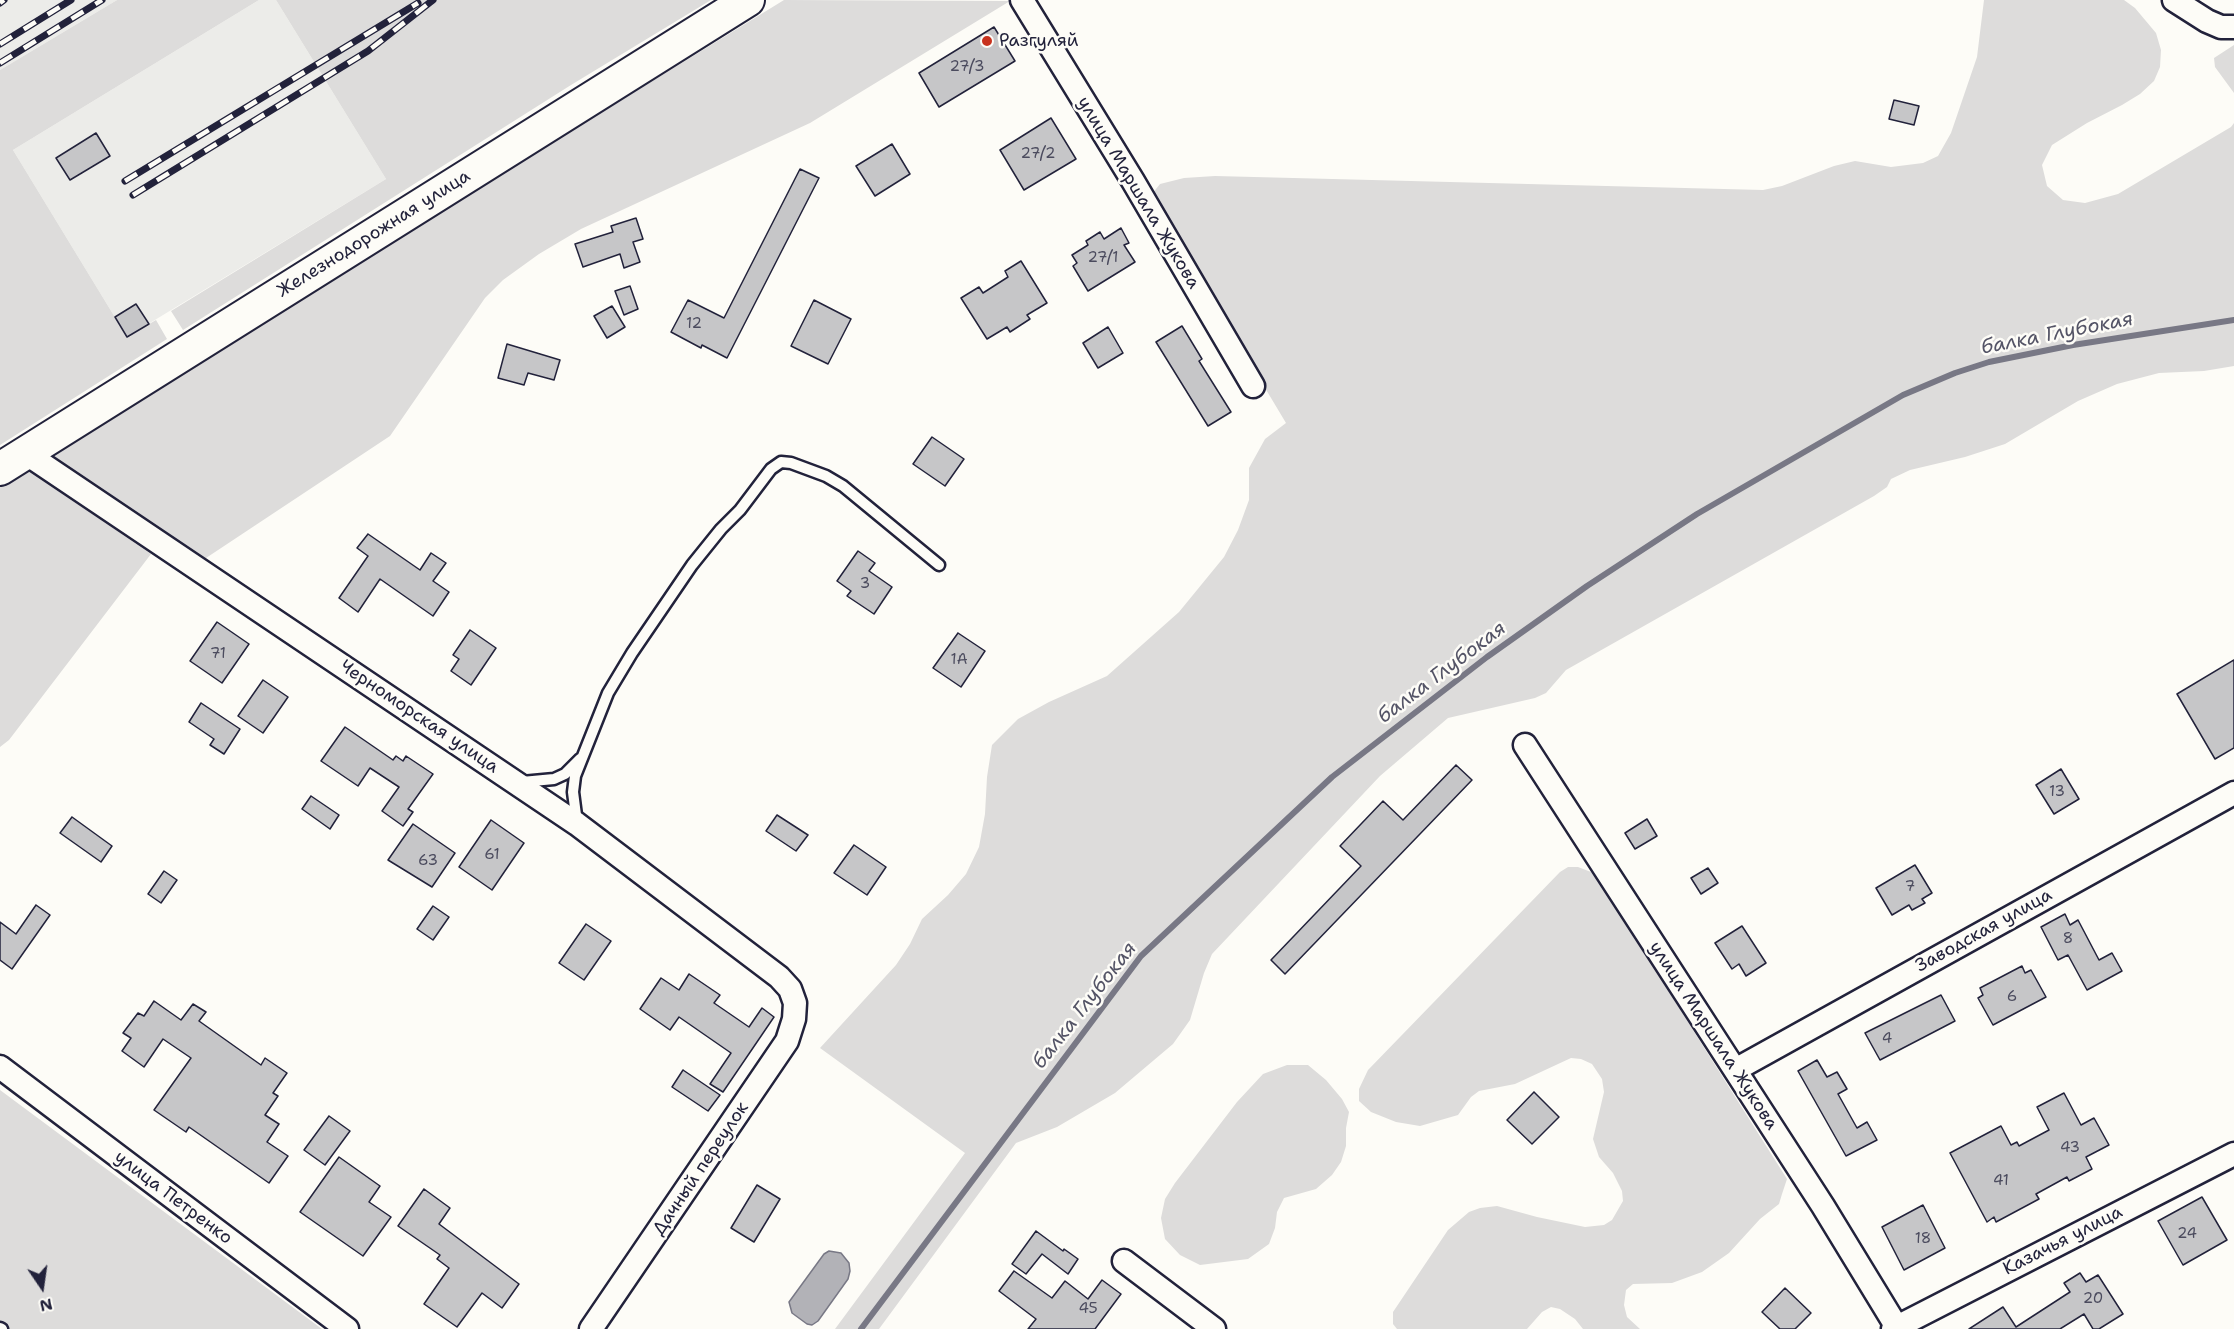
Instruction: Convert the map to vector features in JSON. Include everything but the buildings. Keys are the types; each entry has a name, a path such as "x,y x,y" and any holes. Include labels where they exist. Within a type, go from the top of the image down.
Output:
{"main road":[{"name":"Железнодорожная улица","path":"12,460 748,0"}],"street":[{"name":"улица Маршала Жукова","path":"1022,0 1133,181 1253,386"},
{"path":"2174,0 2207,21 2221,27 2234,27"},
{"name":"Черноморская улица","path":"12,460 516,782 577,824 779,977 790,989 795,1003"},
{"name":"улица Маршала Жукова","path":"1525,745 1823,1206 1896,1328"},
{"name":"Заводская улица","path":"1735,1070 2234,793"},
{"name":"Дачный переулок","path":"591,1329 787,1041 794,1019 795,1003"},
{"name":"улица Петренко","path":"0,1067 347,1329"},
{"name":"Казачья улица","path":"1896,1328 2234,1154"},
{"path":"1124,1261 1214,1329"}],"lane":[{"path":"577,824 573,792 575,776 608,693 632,653 710,543 740,510 771,469 781,462 826,476 843,486 939,565"},
{"path":"516,782 554,779 565,774 582,757"}],"shaded area":[{"path":"0,0 117,0 0,70"},
{"path":"117,0 259,0 13,150 127,337 156,320 167,339 0,445 0,70"},
{"path":"259,0 276,0 386,179 127,337 13,150"},
{"path":"276,0 711,0 571,85 183,330 171,311 386,179"},
{"path":"784,0 1010,1 810,123 581,229 539,254 503,280 485,298 390,436 203,560 45,455"},
{"path":"1984,0 2124,0 2135,8 2156,33 2161,50 2160,67 2154,81 2140,94 2052,145 2042,165 2047,186 2063,200 2085,203 2118,194 2231,127 2234,123 2234,366 2204,371 2159,373 2117,384 2078,401 2005,444 1965,457 1910,470 1891,479 1887,487 1874,496 1566,670 1546,693 1535,698 1448,718 1380,776 1212,954 1190,1020 1173,1044 1115,1093 1057,1127 1016,1143 879,1329 835,1329 965,1153 820,1048 896,965 910,944 922,919 948,895 966,874 979,847 992,745 1018,719 1049,702 1107,676 1179,612 1224,557 1238,530 1249,500 1249,468 1265,439 1286,423 1156,206 1152,194 1160,184 1184,178 1215,176 1763,190 1782,186 1834,166 1855,161 1891,167 1923,163 1938,156 1951,133 1977,57"},
{"path":"2234,45 2234,93 2215,67 2214,58"},
{"path":"25,468 151,554 9,740 0,747 0,486"},
{"path":"1568,867 1578,867 1591,872 1599,881 1787,1179 1779,1204 1760,1219 1729,1253 1702,1272 1672,1283 1633,1284 1626,1290 1624,1305 1627,1317 1640,1329 1583,1329 1575,1319 1560,1309 1551,1307 1542,1312 1527,1329 1397,1329 1393,1324 1393,1312 1448,1230 1469,1212 1497,1206 1585,1227 1604,1225 1612,1220 1623,1201 1622,1191 1613,1173 1599,1157 1593,1139 1604,1092 1602,1079 1592,1064 1581,1059 1571,1058 1515,1084 1479,1091 1471,1097 1458,1115 1420,1126 1396,1122 1371,1112 1359,1101 1359,1089 1368,1070 1560,872"},
{"path":"1287,1065 1308,1065 1326,1080 1342,1099 1349,1112 1346,1146 1341,1162 1332,1175 1316,1189 1284,1198 1277,1212 1275,1228 1269,1244 1248,1259 1200,1265 1180,1255 1165,1239 1161,1218 1165,1199 1237,1102 1263,1074"},
{"path":"0,1090 322,1329 0,1329"},
{"path":"829,1251 841,1253 849,1263 848,1279 818,1321 812,1325 807,1324 792,1313 789,1302 824,1254"}],"waterway":[{"name":"балка Глубокая","path":"861,1329 1141,956 1332,777 1487,657 1587,586 1697,514 1903,395 1955,373 1989,362 2073,345 2234,320"}],"railway":[{"path":"0,3 4,0"},
{"path":"0,44 71,0"},
{"path":"0,63 102,0"},
{"path":"133,195 368,51 433,0"},
{"path":"125,181 418,3"}],"place":[{"name":"Разгуляй","path":"987,41"}]}
